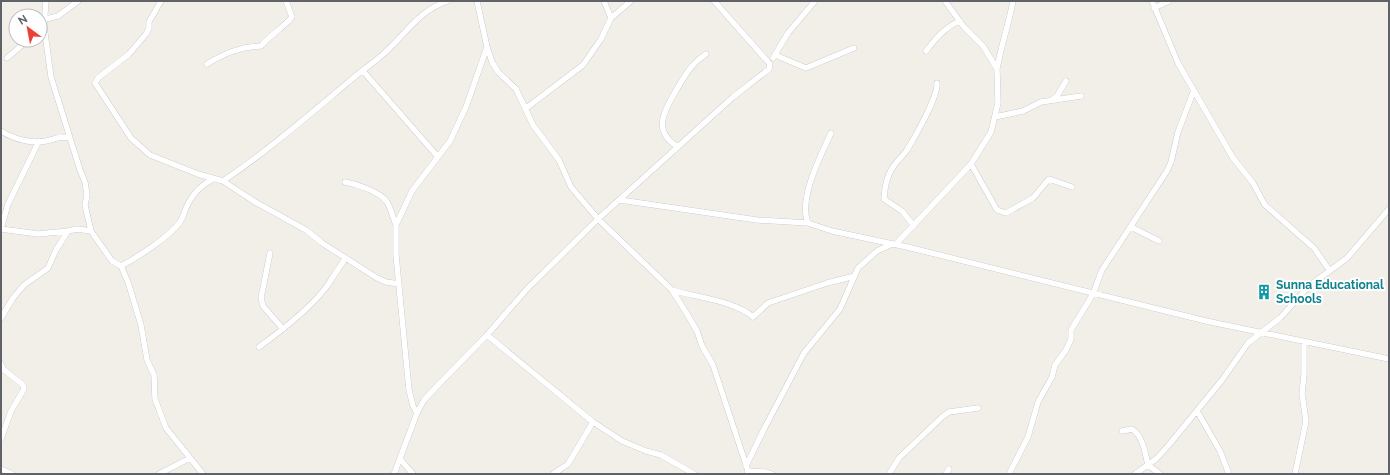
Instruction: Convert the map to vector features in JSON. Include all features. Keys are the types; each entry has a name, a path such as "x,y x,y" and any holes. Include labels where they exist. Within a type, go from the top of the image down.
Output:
{"street":[{"path":"48,18 58,16 78,1"},
{"path":"162,1 149,22 149,28 146,34 129,54 98,78 95,83 138,146 158,159 213,179 223,181 255,202 306,230 322,243 377,278 386,282 399,284"},
{"path":"207,64 224,53 236,49 261,46 272,34 286,25 292,17 286,1"},
{"path":"223,181 289,133 395,45 423,13 448,1"},
{"path":"477,1 487,47 492,62 498,72 516,89 532,125 559,160 571,187 598,219 672,290 697,330 702,346 713,365 747,470"},
{"path":"604,1 611,18"},
{"path":"525,109 583,65 601,39 611,18 631,1"},
{"path":"714,1 770,64"},
{"path":"394,474 417,413 424,400 487,335 527,289 598,219 733,97 768,69 788,33 815,1"},
{"path":"945,1 960,21 983,46 997,69"},
{"path":"747,470 804,354 840,309 858,268 877,251 894,244 914,226 971,164 990,132 998,103 997,69 1000,48 1009,24 1013,1"},
{"path":"1152,1 1178,63 1226,148 1253,183 1265,205 1314,248 1330,271"},
{"path":"1154,8 1169,1"},
{"path":"926,51 939,35 951,25 960,21"},
{"path":"396,225 412,190 438,157 459,124 487,47"},
{"path":"7,58 19,48"},
{"path":"46,48 51,77 85,182 87,195 85,205 91,231 112,261 121,266 128,282 140,325 147,360 154,375 155,399 166,428 202,474"},
{"path":"775,56 806,68 854,48"},
{"path":"678,147 669,141 665,134 663,125 664,112 693,63 706,54"},
{"path":"363,71 438,157"},
{"path":"1052,100 1057,96 1066,81"},
{"path":"914,226 902,211 884,199 885,186 893,166 906,151 922,122 938,89 938,83"},
{"path":"1009,474 1028,437 1038,402 1052,377 1055,364 1066,350 1070,339 1071,330 1093,294 1102,270 1131,227 1171,162 1178,132 1194,90"},
{"path":"994,116 1023,111 1041,102 1081,96"},
{"path":"1,131 10,137 25,141 47,141 55,137 70,138"},
{"path":"808,223 805,206 809,190 831,132"},
{"path":"39,141 8,204 1,229 38,234 78,229 91,231"},
{"path":"971,164 997,210 1006,213 1033,198 1049,178 1072,187"},
{"path":"121,266 138,257 173,229 179,222 189,202 201,185 213,179"},
{"path":"345,182 355,184 383,198 387,202 396,225 396,254 409,390 413,406 417,413"},
{"path":"620,200 757,220 808,223 832,232 894,244 1093,294 1260,333 1389,359"},
{"path":"1135,474 1156,459 1197,411 1248,343 1280,318 1309,286 1354,252 1389,209"},
{"path":"1131,227 1159,241"},
{"path":"1,318 13,298 24,285 48,268 56,250 68,231"},
{"path":"270,253 261,298 263,306 283,329"},
{"path":"259,346 283,329 326,287 346,258"},
{"path":"672,290 737,307 748,312 752,317 768,303 820,285 855,276"},
{"path":"487,335 593,422 622,441 646,451 661,455 694,474"},
{"path":"1295,474 1306,421 1302,394 1304,374 1304,342"},
{"path":"1,364 3,369 23,384 24,390 11,411 1,439"},
{"path":"889,474 899,458 942,417 949,412 978,408"},
{"path":"1197,411 1220,451 1229,474"},
{"path":"554,474 568,464 593,422"},
{"path":"1122,431 1132,429 1137,432 1144,447 1148,465 1160,474"},
{"path":"158,474 190,458"},
{"path":"400,459 413,474"},
{"path":"1,469 10,474"},
{"path":"747,470 772,474"}],"place":[{"name":"Sunna Educational Schools","path":"1264,292"}]}
